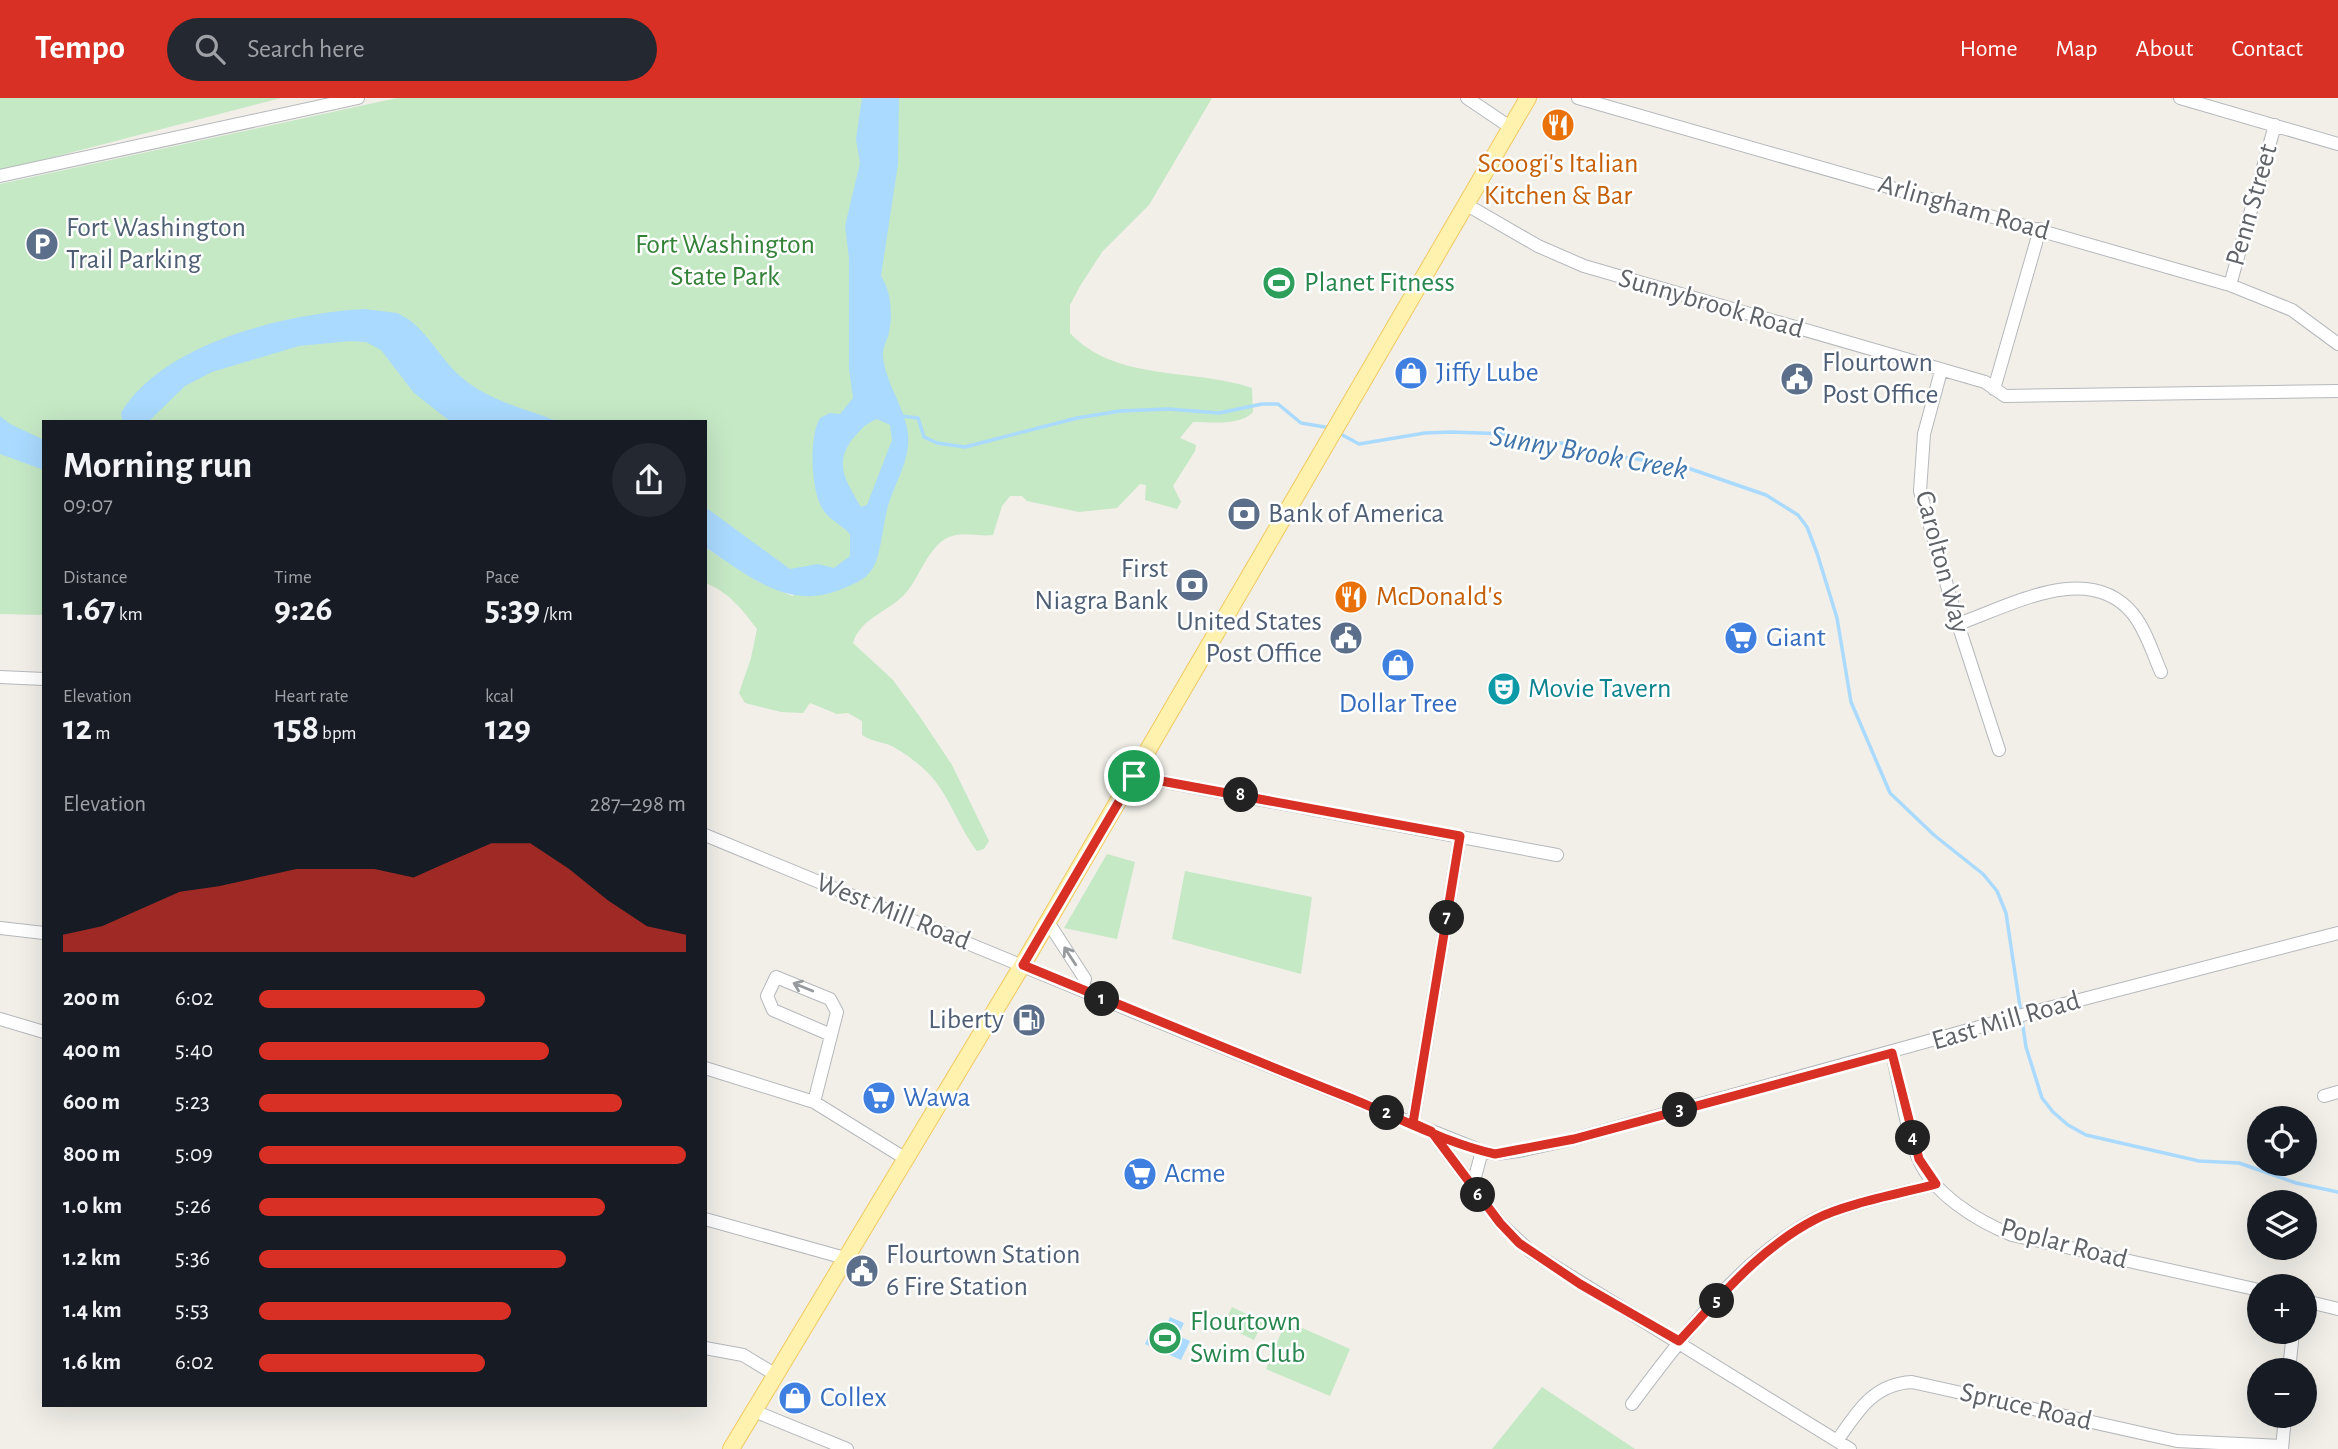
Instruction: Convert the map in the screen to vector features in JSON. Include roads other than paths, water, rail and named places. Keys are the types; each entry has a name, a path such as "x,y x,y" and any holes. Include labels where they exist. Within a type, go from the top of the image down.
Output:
{"main road":[{"path":"731,1449 1023,965 1528,98"}],"street":[{"path":"0,176 358,98"},
{"path":"1467,98 1510,127"},
{"name":"Arlingham Road","path":"1578,98 2230,285 2292,310 2338,344"},
{"path":"2180,98 2338,144"},
{"name":"Penn Street","path":"2230,285 2275,125"},
{"name":"Sunnybrook Road","path":"1467,205 1543,249 1584,266 1941,372 1985,382 2004,396 2338,391"},
{"path":"1994,389 2040,229"},
{"name":"Carolton Way","path":"1941,372 1924,434 1919,478 1926,518 1999,750"},
{"path":"1958,624 2060,589 2092,589 2120,602 2135,617 2161,672"},
{"path":"0,677 42,679"},
{"path":"1134,776 1557,855"},
{"name":"West Mill Road","path":"707,836 1081,990"},
{"path":"1413,1123 1460,836"},
{"path":"1048,922 1085,979 1081,990"},
{"path":"0,928 42,933"},
{"name":"East Mill Road","path":"1081,990 1431,1131 1495,1154 1519,1152 1574,1139 2037,1011 2338,933"},
{"path":"814,1102 837,1012 830,999 776,977 767,996 773,1010 831,1035"},
{"path":"0,1019 42,1031"},
{"name":"Poplar Road","path":"1892,1053 1919,1159 1936,1184 1980,1219 2012,1235 2247,1287"},
{"path":"707,1069 814,1102 906,1159"},
{"path":"2324,1096 2338,1093"},
{"path":"1431,1131 1509,1233 1531,1251 1580,1284 1679,1341 1850,1449"},
{"path":"1482,1151 1475,1177 1485,1203"},
{"path":"1632,1404 1679,1341 1747,1269 1777,1242 1818,1217 1936,1184"},
{"path":"707,1220 845,1258"},
{"path":"2317,1304 2338,1309"},
{"path":"707,1348 743,1355 776,1375"},
{"name":"Spruce Road","path":"1837,1441 1873,1395 1892,1385 1912,1382 2177,1441 2282,1448"},
{"path":"754,1411 847,1449"},
{"path":"2282,1448 2284,1428"}],"water":[{"path":"862,98 899,98 898,164 881,276 891,310 883,353 884,363 906,424 907,454 887,510 877,559 871,571 852,585 839,590 802,596 768,587 707,548 707,508 790,569 818,564 834,568 850,556 850,534 829,517 820,504 812,461 816,426 820,418 830,413 840,414 853,398 849,369 849,258 845,226 860,163 856,139","holes":["877,419 890,425 892,440 867,505 861,507 844,472 844,455 848,446 862,428"]},
{"path":"365,309 397,313 422,331 453,369 471,385 494,398 554,420 448,420 414,393 381,350 366,342 350,341 299,346 212,372 185,386 150,420 123,420 121,413 140,388 166,367 197,350 265,325"},
{"path":"0,416 10,424 42,439 42,469 0,454"},
{"name":"Flourtown Swim Club","path":"1170,1317 1184,1323 1178,1336 1190,1341 1181,1360 1145,1344 1153,1326 1164,1331"}],"waterway":[{"name":"Sunny Brook Creek","path":"901,416 918,418 924,437 937,443 965,447 1077,418 1120,411 1168,409 1219,413 1262,404 1278,404 1301,423 1331,428"},
{"name":"Sunny Brook Creek","path":"1337,432 1359,444 1425,433 1451,432 1508,434 1578,446 1603,454 1682,466 1766,495 1798,515 1807,527 1817,553 1837,618 1851,702 1890,793 1934,835 1983,874 1997,891 2006,913 2026,1047 2042,1098 2053,1112 2086,1135 2199,1161 2239,1163 2296,1183 2338,1192"}],"place":[{"name":"Scoogi's Italian Kitchen & Bar","path":"1558,125"},
{"name":"Fort Washington Trail Parking","path":"42,244"},
{"name":"Planet Fitness","path":"1279,283"},
{"name":"Jiffy Lube","path":"1411,373"},
{"name":"Flourtown Post Office","path":"1797,379"},
{"name":"Bank of America","path":"1244,514"},
{"name":"First Niagra Bank","path":"1192,585"},
{"name":"McDonald's","path":"1351,597"},
{"name":"United States Post Office","path":"1346,638"},
{"name":"Giant","path":"1741,638"},
{"name":"Dollar Tree","path":"1398,665"},
{"name":"Movie Tavern","path":"1504,689"},
{"name":"Liberty","path":"1029,1020"},
{"name":"Wawa","path":"879,1098"},
{"name":"Acme","path":"1140,1174"},
{"name":"Flourtown Station 6 Fire Station","path":"862,1271"},
{"name":"Flourtown Swim Club","path":"1165,1338"},
{"name":"Collex","path":"795,1398"}],"park label":[{"name":"Fort Washington State Park","path":"725,261"}]}
